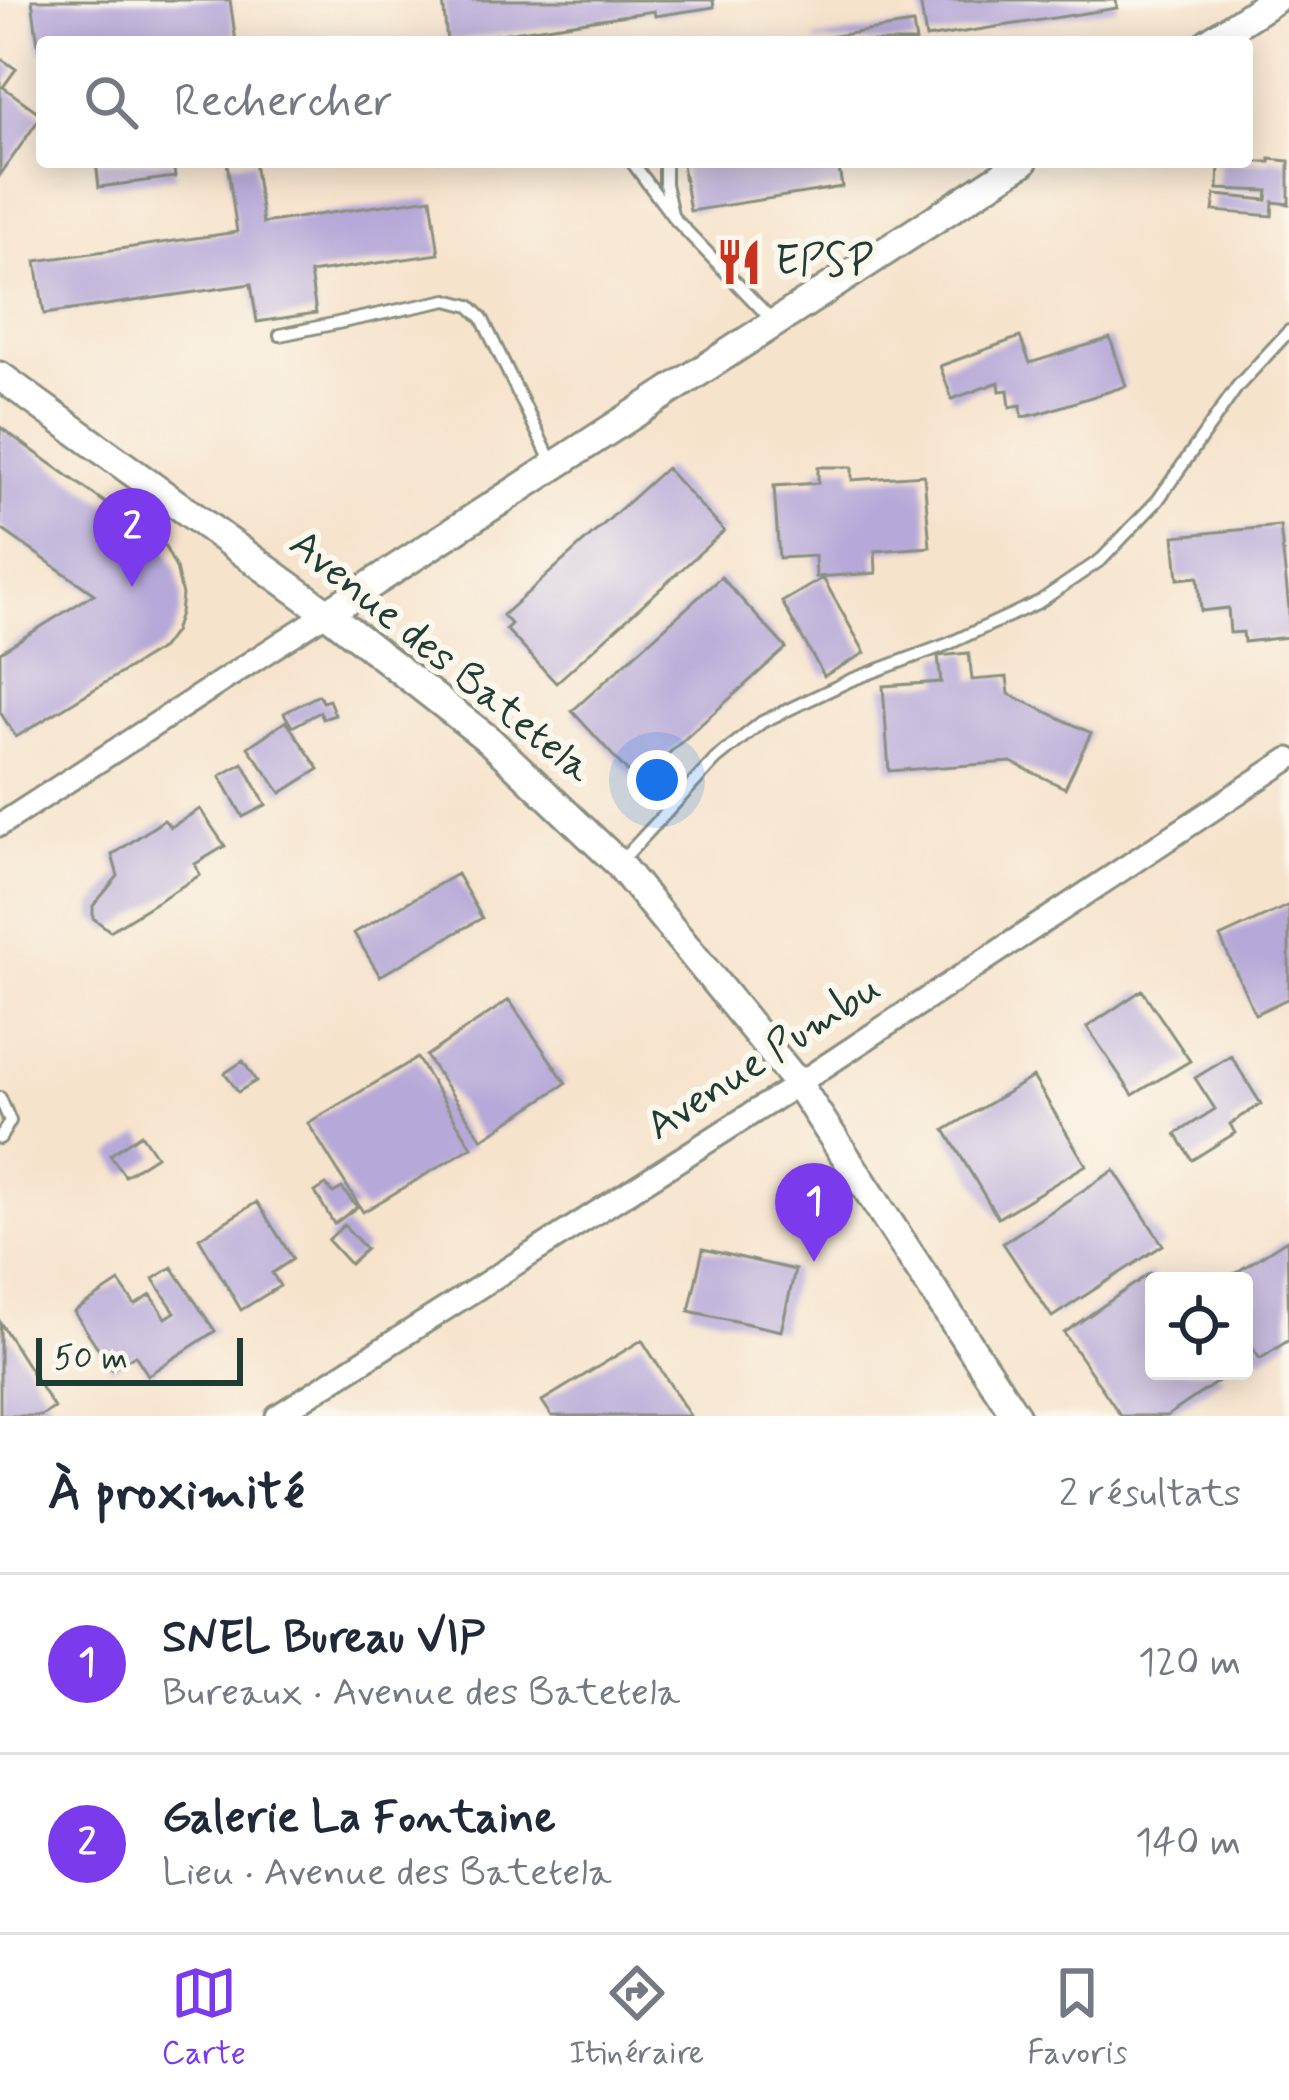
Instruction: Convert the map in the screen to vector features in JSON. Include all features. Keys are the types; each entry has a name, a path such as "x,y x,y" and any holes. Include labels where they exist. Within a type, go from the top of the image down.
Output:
{"street":[{"path":"1218,36 1274,0"},
{"path":"0,825 1015,168"},
{"name":"Avenue des Batetela","path":"0,376 327,613 489,740 618,863 798,1084 1016,1416"},
{"name":"Avenue Pumbu","path":"277,1416 798,1084 1289,759"}],"lane":[{"path":"636,168 673,217 777,324"},
{"path":"665,168 673,217"},
{"path":"280,335 447,300 470,306 482,318 554,467"},
{"path":"618,863 716,759 762,722 1039,602 1102,559 1158,500 1238,387 1289,332"},
{"path":"0,1098 10,1121 0,1138"}],"building":[{"path":"32,0 230,0 235,36 37,36"},
{"path":"443,0 713,0 714,7 655,16 654,11 487,36 446,36"},
{"path":"920,0 1116,0 1117,8 926,36"},
{"path":"913,24 915,36 835,36"},
{"path":"0,58 16,69 3,87 36,111 36,124 0,175"},
{"path":"1289,161 1289,204 1273,202 1272,216 1213,211 1215,195 1267,200 1268,191 1218,189 1219,168 1253,168 1253,162"},
{"path":"97,168 174,168 175,177 99,187"},
{"path":"228,168 255,168 263,223 431,198 439,254 310,273 316,313 257,322 251,284 44,314 36,261 237,232"},
{"path":"683,168 839,168 842,187 690,211"},
{"path":"1020,337 1030,363 1110,338 1126,386 1022,417 1021,405 1010,407 1008,390 1000,391 999,382 952,399 940,366"},
{"path":"0,427 164,545 182,595 174,632 162,648 16,737 0,712 0,652 94,594 0,528"},
{"path":"818,467 852,467 852,480 924,475 930,547 875,551 876,573 816,577 815,556 779,558 774,486 818,483"},
{"path":"666,468 724,531 556,683 506,629 511,624 503,615"},
{"path":"1280,526 1289,637 1244,642 1243,632 1230,633 1228,608 1201,611 1198,577 1178,579 1174,536"},
{"path":"721,577 786,648 637,782 572,711"},
{"path":"823,578 865,653 824,676 782,602"},
{"path":"969,653 972,680 1007,677 1009,694 1091,733 1065,788 1011,762 889,771 883,686 941,682 938,656"},
{"path":"319,695 323,702 329,700 335,715 323,719 320,712 292,727 284,713"},
{"path":"286,721 319,769 281,793 248,747"},
{"path":"243,763 266,805 243,817 220,776"},
{"path":"200,809 225,846 195,864 200,875 110,931 93,918 93,906 118,876 112,855 164,820 171,827"},
{"path":"457,874 482,918 380,976 354,933"},
{"path":"1289,905 1289,998 1255,1014 1220,937"},
{"path":"1142,990 1190,1061 1133,1095 1087,1027"},
{"path":"509,1000 566,1083 482,1139 426,1056"},
{"path":"1231,1056 1261,1104 1230,1124 1235,1133 1192,1160 1176,1134 1215,1109 1195,1078"},
{"path":"417,1058 472,1147 363,1212 308,1123"},
{"path":"243,1061 256,1081 238,1092 225,1073"},
{"path":"1033,1077 1086,1165 998,1218 945,1130"},
{"path":"141,1134 156,1156 125,1176 110,1155"},
{"path":"1114,1170 1163,1245 1052,1317 1003,1243"},
{"path":"326,1185 333,1193 342,1188 357,1207 334,1224 315,1192"},
{"path":"257,1202 293,1259 272,1273 280,1286 241,1310 199,1238"},
{"path":"344,1225 366,1249 350,1264 328,1240"},
{"path":"1287,1240 1289,1340 1260,1359 1253,1348 1253,1272 1237,1272"},
{"path":"703,1249 795,1270 781,1331 689,1311"},
{"path":"172,1267 215,1331 148,1375 135,1355 112,1369 74,1312 119,1282 135,1305 151,1295 166,1318 175,1312 153,1279"},
{"path":"1145,1276 1145,1380 1220,1380 1167,1416 1121,1416 1064,1333"},
{"path":"0,1322 54,1408 41,1416 0,1416"},
{"path":"642,1340 690,1416 552,1416 542,1401"}],"place":[{"name":"EPSP","path":"739,262"},
{"name":"Galerie La Fontaine","path":"132,587"},
{"name":"SNEL Bureau VIP","path":"814,1262"}]}
